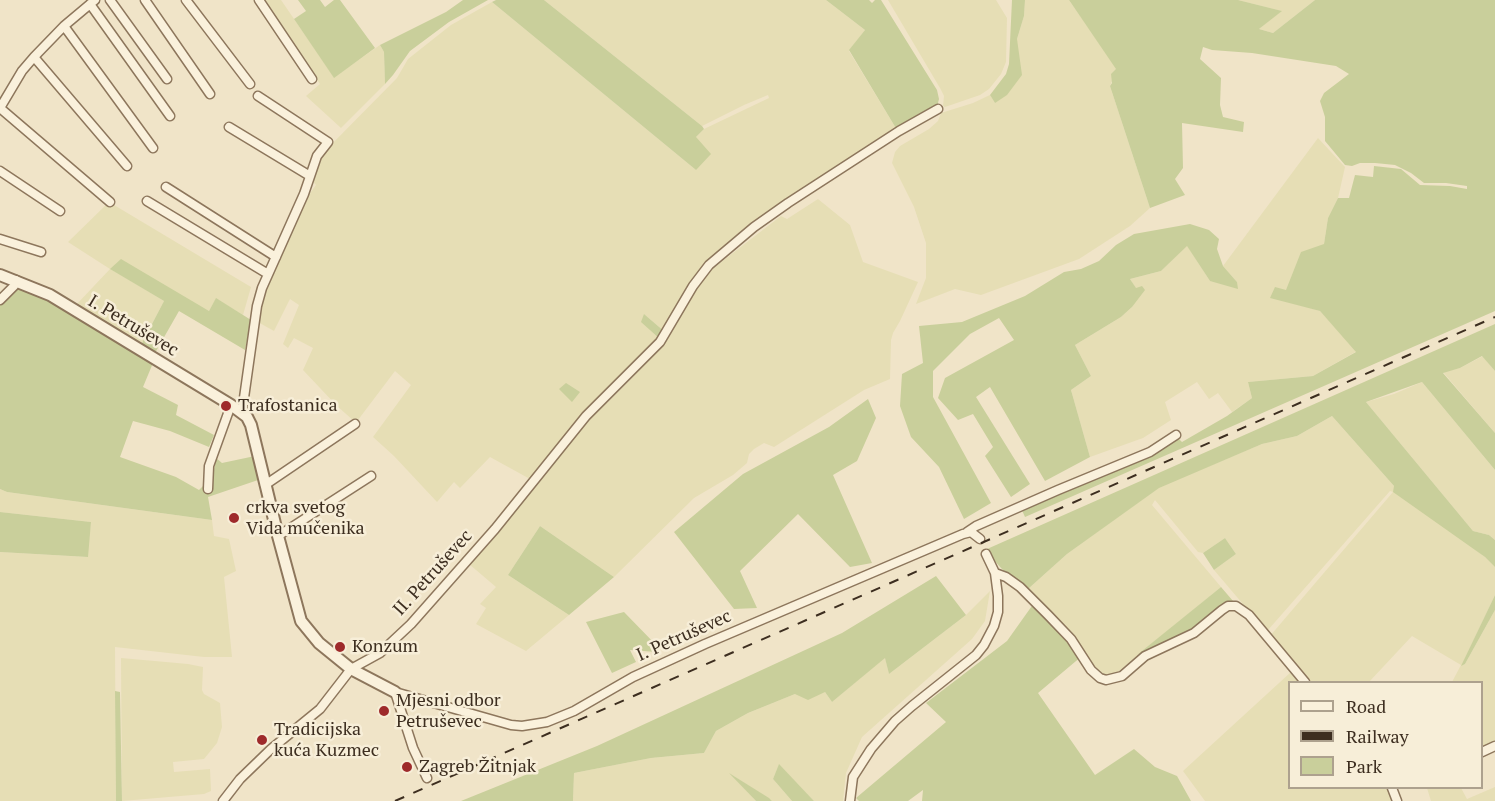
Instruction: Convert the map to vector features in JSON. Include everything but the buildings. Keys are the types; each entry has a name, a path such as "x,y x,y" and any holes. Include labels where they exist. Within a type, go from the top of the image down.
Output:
{"street":[{"path":"110,0 167,79"},
{"path":"146,0 210,94"},
{"path":"186,0 250,84"},
{"path":"259,0 312,79"},
{"path":"110,202 0,108 22,71 64,26 93,2 171,116"},
{"path":"64,26 153,148"},
{"path":"34,57 127,166"},
{"path":"242,412 257,306 268,274 304,194 317,156 328,142 258,96"},
{"name":"II. Petruševec","path":"351,669 380,652 411,624 495,529 586,416 660,342 693,286 709,265 788,203 898,131 938,109"},
{"path":"230,127 310,176"},
{"path":"0,171 60,211"},
{"path":"166,188 276,256"},
{"path":"147,201 268,274"},
{"path":"0,239 41,252"},
{"name":"I. Petruševec","path":"0,275 50,296 242,412 251,425 301,621 319,643 351,669 395,692 511,725 522,726 547,722 589,703 633,677 705,644 967,532 1048,494 1150,452 1176,435"},
{"path":"0,300 14,286 16,280"},
{"path":"208,489 209,466 231,405"},
{"path":"265,485 355,424"},
{"path":"278,536 370,476"},
{"path":"967,532 975,533 980,539"},
{"path":"850,801 853,777 871,749 912,706 967,662 984,645 998,612 995,573 986,554"},
{"path":"995,573 1020,587 1071,639 1091,670 1100,678 1106,680 1122,676 1145,656 1194,633 1228,606 1236,606 1249,615 1304,681"},
{"path":"223,801 240,779 271,749 320,709 351,669"},
{"path":"395,692 413,748 426,778"}],"shaded area":[{"path":"262,0 281,0 334,77 380,45 384,52 385,84 341,128 306,96 320,84"},
{"path":"544,0 826,0 865,30 849,51 897,130 705,267 665,332 644,314 660,339 562,439 530,479 490,457 460,488 454,482 437,502 373,437 411,385 395,371 358,420 354,421 303,370 313,348 294,338 288,348 283,344 299,305 290,299 274,331 256,321 263,294 308,196 316,185 312,180 319,159 325,151 397,78 408,59 451,25 492,2 696,170 696,137 704,129 769,98 768,95 744,105 702,126"},
{"path":"888,0 996,0 1007,18 1006,62 1001,74 989,89 980,95 943,106 944,96 940,88"},
{"path":"1025,0 1069,0 1117,69 1110,86 1150,208 1130,226 1079,259 981,295 955,289 916,304 926,278 926,243 914,207 892,163 895,152 900,146 929,129 938,121 941,113 990,95 995,103 1017,51 1017,39 1024,16"},
{"path":"1238,0 1315,0 1273,33 1259,29 1281,11"},
{"path":"1318,138 1345,167 1338,198 1328,218 1308,307 1320,311 1357,351 1313,376 1248,382 1252,398 1232,412 1218,393 1209,399 1197,382 1165,402 1171,420 1143,438 1090,457 1071,390 1091,376 1075,345 1121,317 1132,307 1136,289 1130,279 1161,271 1187,245 1210,281 1237,282 1223,266"},
{"path":"818,199 850,225 863,262 918,282 893,333 890,379 864,390 774,447 764,443 754,449 749,454 747,463 733,475 694,498 614,577 540,526 508,575 569,615 526,651 476,624 486,608 480,604 496,587 469,564 565,443 605,401 607,403 633,377 668,339 703,276 781,216 787,219"},
{"path":"109,202 251,287 243,315 216,299 209,311 111,269 164,301 141,345 76,305 110,269 68,242"},
{"path":"1483,356 1495,371 1495,433 1443,372 1460,368"},
{"path":"1422,382 1495,470 1495,540 1489,535 1473,531 1366,402 1394,394"},
{"path":"1332,416 1394,486 1495,567 1495,595 1462,665 1465,664 1495,610 1495,744 1483,750 1483,681 1453,681 1461,665 1412,636 1370,681 1308,681 1270,636 1393,492 1390,491 1268,630 1265,630 1214,570 1236,554 1225,538 1203,553 1198,552 1155,500 1152,505 1221,587 1114,675 1108,676 1095,669 1028,589 1067,554 1159,487 1262,444 1297,436"},
{"path":"0,489 7,492 212,520 214,536 229,539 236,571 224,577 232,657 204,657 115,647 116,801 0,801 0,552 87,557 91,522 0,512"},
{"path":"990,591 985,621 972,639 862,737 846,773 843,801 814,801 779,765 773,779 792,801 772,801 732,775 756,801 573,801 574,773 651,758 704,753 716,731 748,713 795,694 825,692 832,702 885,657 889,674 966,615"},
{"path":"121,658 203,667 202,690 204,694 220,703 222,727 217,743 204,759 173,762 174,772 210,769 211,791 204,794 122,801"},
{"path":"1291,672 1299,681 1288,681 1288,789 1387,789 1392,801 1205,801 1183,771"},
{"path":"1495,787 1495,801 1431,801 1427,789 1462,789 1467,799"}],"green space":[{"path":"298,0 320,0 325,7 334,0 340,0 375,48 334,78 294,19 306,11"},
{"path":"463,0 488,0 449,22 410,51 385,84 384,52 380,45 446,12"},
{"path":"496,0 544,0 702,126 704,129 696,137 711,154 696,170 492,2"},
{"path":"826,0 869,0 872,3 875,0 881,0 937,90 939,99 937,107 897,130 849,50 865,30"},
{"path":"1012,0 1025,0 1024,16 1017,39 1022,75 1007,95 995,103 990,95 1006,74 1009,64"},
{"path":"1069,0 1238,0 1282,11 1259,29 1273,33 1315,0 1495,0 1495,311 1025,517 1021,508 1177,437 1182,442 1227,416 1252,398 1248,382 1313,376 1356,352 1320,311 1270,298 1275,287 1286,290 1301,252 1324,244 1328,218 1338,198 1349,198 1355,175 1373,177 1374,166 1401,169 1420,185 1467,189 1467,186 1446,183 1424,183 1395,165 1360,163 1352,166 1345,165 1325,141 1325,117 1320,101 1324,93 1349,74 1336,66 1203,47 1200,59 1221,78 1220,105 1223,117 1244,122 1243,132 1182,123 1183,168 1175,179 1185,195 1150,208 1110,86 1111,74 1116,69"},
{"path":"1190,224 1209,230 1219,239 1217,249 1223,266 1237,282 1238,289 1210,281 1187,246 1161,271 1130,279 1136,288 1142,286 1145,290 1132,307 1121,317 1075,345 1091,376 1071,390 1090,457 1045,481 990,387 976,397 1030,484 1011,497 985,456 993,447 973,414 958,420 938,398 945,378 1014,340 999,318 970,334 933,371 933,397 991,503 964,519 939,467 911,437 900,406 902,374 923,363 919,326 962,322 1025,296 1064,272 1081,269 1099,261 1116,245 1134,234"},
{"path":"121,259 209,311 216,298 251,320 245,350 179,311 155,353 141,345 164,301 110,269"},
{"path":"12,284 48,300 153,363 143,387 178,405 176,415 214,435 209,447 170,431 133,421 120,457 176,477 199,490 214,470 216,458 222,463 255,456 261,479 208,497 212,520 7,492 0,489 0,297"},
{"path":"644,314 665,332 660,339 641,322"},
{"path":"1495,324 1495,371 1482,356 1460,368 1443,373 1495,433 1495,470 1422,382 1366,402 1473,531 1489,535 1495,540 1495,567 1485,557 1393,492 1394,486 1332,416 1297,436 1262,444 1159,488 1067,554 1028,589 1002,569 987,549"},
{"path":"566,383 580,392 572,402 559,389"},
{"path":"868,399 876,418 857,461 833,475 872,563 850,567 798,514 740,571 757,608 734,609 674,532 743,474 829,427"},
{"path":"0,512 91,522 88,557 0,552"},
{"path":"540,526 614,577 569,615 508,575"},
{"path":"1225,538 1236,554 1214,570 1203,553"},
{"path":"936,576 966,615 889,674 885,658 832,702 825,692 808,700 795,694 748,713 716,731 704,753 651,758 574,773 573,801 461,801 597,746 842,633"},
{"path":"1221,587 1233,601 1183,637 1161,643 1137,655"},
{"path":"1495,595 1495,610 1465,664 1461,666"},
{"path":"1034,603 1082,656 1038,693 1095,775 1134,749 1155,767 1177,776 1191,801 922,801 923,790 908,801 859,801 856,798 946,722 926,703 1007,641"},
{"path":"624,612 659,648 656,652 630,650 636,662 612,673 586,622"},
{"path":"115,691 120,692 122,801 116,801"},
{"path":"779,764 814,801 792,801 773,779"},
{"path":"729,773 769,798 772,801 756,801"}],"railway":[{"path":"395,801 1495,317"}],"place":[{"name":"Trafostanica","path":"226,406"},
{"name":"crkva svetog Vida mučenika","path":"234,518"},
{"name":"Konzum","path":"340,647"},
{"name":"Mjesni odbor Petruševec","path":"384,711"},
{"name":"Tradicijska kuća Kuzmec","path":"262,740"},
{"name":"Zagreb Žitnjak","path":"407,767"}]}
